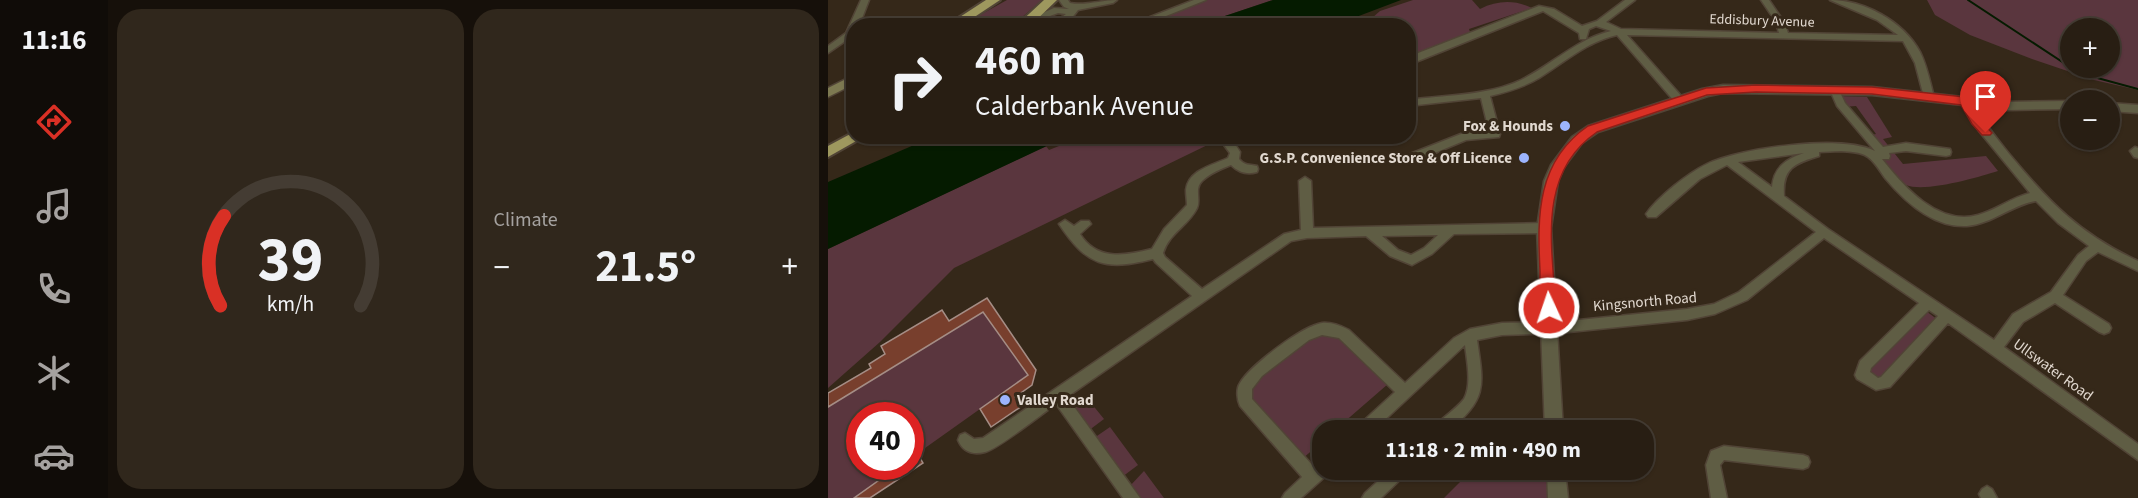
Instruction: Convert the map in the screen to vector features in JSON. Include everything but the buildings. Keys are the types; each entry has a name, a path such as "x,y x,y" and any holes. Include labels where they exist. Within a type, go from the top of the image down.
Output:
{"highway":[{"path":"1031,18 1051,0"},
{"path":"963,18 990,1"},
{"path":"828,152 846,142"}],"main road":[{"path":"828,93 846,83"}],"street":[{"path":"857,18 865,0"},
{"path":"1063,0 1073,9"},
{"path":"1038,18 1057,10 1073,9 1113,0"},
{"path":"1153,18 1202,0"},
{"path":"1583,31 1631,0"},
{"path":"1765,0 1780,22 1785,36"},
{"path":"1834,0 1873,15 1889,24 1905,38 1919,59 1929,97"},
{"path":"1416,57 1542,8 1550,9 1567,23 1583,31"},
{"path":"1066,18 1073,9"},
{"name":"Eddisbury Avenue","path":"1600,22 1619,32 1679,100"},
{"path":"1583,31 1584,42"},
{"name":"Eddisbury Avenue","path":"1416,101 1485,94 1525,81 1584,42 1619,32 1905,38"},
{"path":"828,50 846,37"},
{"path":"1554,420 1544,228 1551,182 1568,150 1577,140 1593,129 1679,100 1724,89 1872,91 2008,106 2060,105"},
{"path":"1835,90 1841,104 1883,153 1897,147 1926,153 1946,152"},
{"path":"1409,159 1465,137 1495,134 1485,94"},
{"path":"1965,101 1976,121 2062,222 2096,247 2138,266"},
{"path":"2120,107 2138,109"},
{"path":"1228,144 1235,152 1233,160"},
{"path":"1652,214 1683,185 1700,173 1728,160 1755,154 1830,149 1865,150 1916,201 1946,219 1964,221 1989,218 2016,201 2039,196"},
{"path":"1778,196 1776,184 1784,168 1808,155 1830,149"},
{"path":"1233,160 1240,168 1253,169"},
{"path":"1201,296 1160,261 1157,253 1166,233 1190,209 1193,202 1192,186 1196,181 1203,174 1233,160"},
{"name":"Ullswater Road","path":"1728,160 1824,232 1995,348 2138,453"},
{"path":"1305,181 1307,233"},
{"path":"1085,224 1070,228 1078,242 1097,257 1110,261 1157,253"},
{"path":"965,440 971,446 985,445 1288,237 1307,233 1544,228"},
{"path":"1369,232 1394,254 1412,260 1428,251 1450,231"},
{"name":"Kingsnorth Road","path":"1470,336 1489,330 1550,328 1706,314 1731,304 1743,296 1824,232"},
{"path":"1995,348 2018,318 2055,296 2082,258 2096,247"},
{"path":"2055,296 2104,328"},
{"path":"1928,303 1864,365 1862,375 1876,384 1885,383 1947,316"},
{"path":"1312,467 1245,401 1245,387 1257,372 1304,336 1322,329 1331,330 1344,334 1405,392"},
{"path":"1375,420 1458,342 1470,336 1474,360 1473,395 1450,420"},
{"path":"1058,396 1132,498"},
{"path":"1719,498 1713,465 1716,456 1724,453 1803,462"},
{"path":"1290,498 1312,478"},
{"path":"1370,498 1389,480"},
{"path":"1557,480 1558,498"}],"shaded area":[{"path":"1007,0 1042,0 1021,18 975,18"},
{"path":"1207,0 1273,0 1219,18 1159,18"},
{"path":"1273,0 1401,0 1353,18 1219,18"},
{"path":"1413,0 1472,0 1480,9 1506,2 1532,8 1469,29 1470,32 1416,53 1416,18 1372,18 1380,11"},
{"path":"1927,0 2138,0 2138,90 2088,78 2120,78 2120,18 2060,18 2060,68 1970,35 1935,15"},
{"path":"1836,96 1867,97 1892,137 1883,139 1903,164 1986,156 1998,171 1938,186 1906,185 1889,171 1862,137 1876,134 1856,106 1842,107"},
{"path":"916,144 1051,144 828,249 828,182"},
{"path":"1064,144 1210,144 954,268 880,342 828,388 828,249 1046,146 1049,150"},
{"path":"1926,311 1938,320 1879,381 1867,370"},
{"path":"983,312 1028,375 924,449 924,402 846,402 846,480 880,480 854,498 828,498 828,407"},
{"path":"1328,333 1337,337 1388,384 1347,420 1312,420 1312,450 1302,459 1253,404 1247,392 1252,383 1270,365 1294,348"},
{"path":"1087,398 1104,419 1088,431 1072,409"},
{"path":"1110,427 1138,465 1122,477 1094,438"},
{"path":"1144,471 1164,498 1137,498 1129,487"},
{"path":"1462,480 1547,480 1548,498 1444,498"}],"waterway":[{"path":"1968,0 2060,60"},
{"path":"2097,78 2138,89"}],"place":[{"name":"Fox & Hounds","path":"1565,126"},
{"name":"G.S.P. Convenience Store & Off Licence","path":"1524,158"},
{"name":"Valley Road","path":"1005,400"}],"route":[{"path":"1549,308 1544,228 1551,182 1568,150 1577,140 1593,129 1706,92 1756,88 1872,91 1965,101 1971,114 1986,133"}]}
